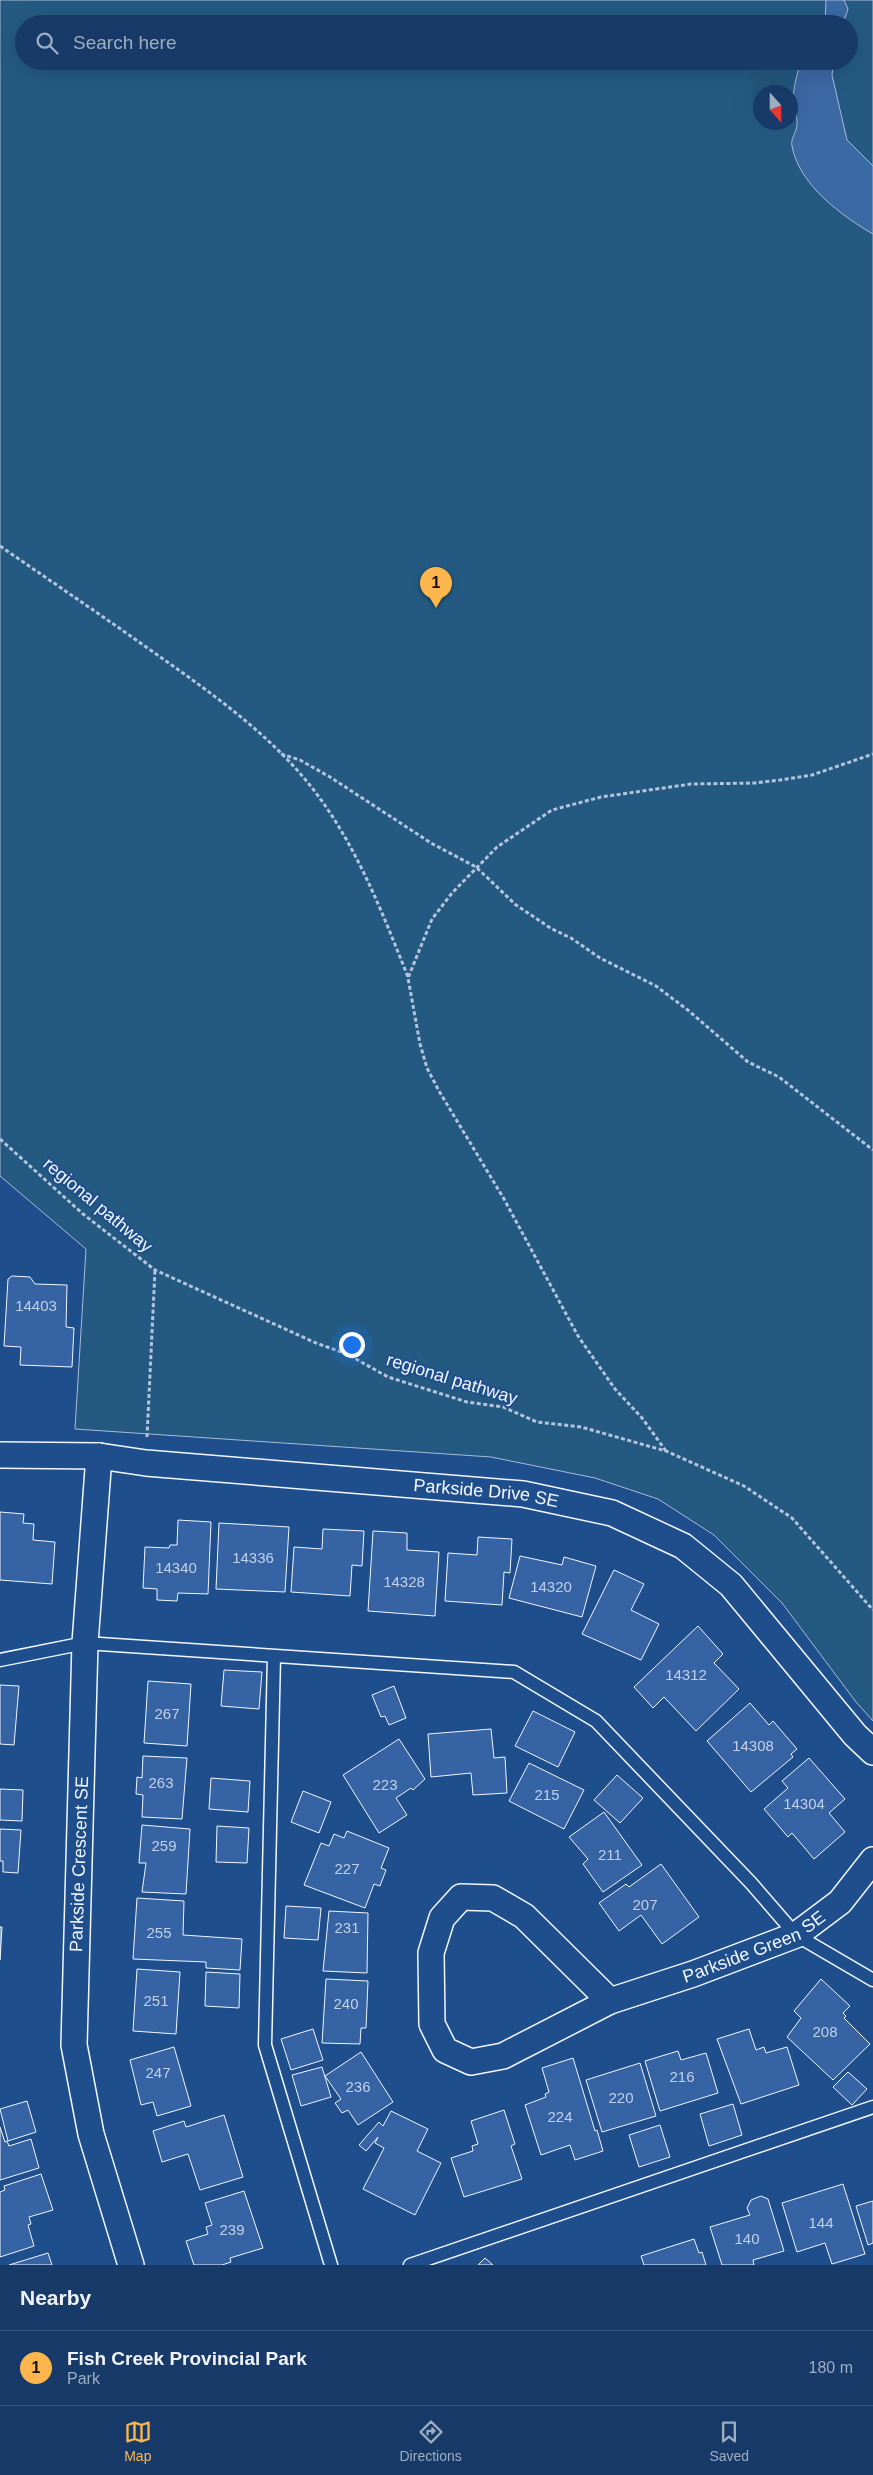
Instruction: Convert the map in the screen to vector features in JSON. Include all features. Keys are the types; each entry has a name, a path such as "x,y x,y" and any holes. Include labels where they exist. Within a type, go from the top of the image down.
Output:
{"street":[{"name":"Parkside Drive SE","path":"0,1455 99,1456 146,1463 523,1494 612,1513 683,1546 731,1585 855,1735 873,1752"},
{"name":"Parkside Crescent SE","path":"99,1456 85,1644 74,2045 90,2134 132,2265"},
{"name":"Parkside Green SE","path":"610,2001 524,1916 494,1898 461,1896 442,1918 431,1953 432,2024 445,2050 470,2062 503,2056 610,2001 693,1974 796,1935 840,1902 873,1860"}],"lane":[{"path":"0,1660 85,1644 514,1672 596,1721 751,1883 796,1935 873,1980"},
{"path":"274,1656 265,2045 331,2265"},
{"path":"410,2265 873,2107"}],"path":[{"path":"0,546 204,688 267,739 324,803 353,850 381,911 408,978 420,1044 427,1068 439,1091 504,1199 578,1336 615,1389 642,1418 666,1451"},
{"path":"281,754 300,760 330,776 431,843 476,867 535,919 571,938 600,958 656,986 748,1062 779,1076 873,1150"},
{"path":"408,978 432,919 476,867 497,847 552,810 574,803 691,784 755,783 812,775 873,754"},
{"name":"regional pathway","path":"0,1139 83,1214 155,1270 316,1343 347,1354 395,1379 467,1402 503,1407 537,1422 581,1427 666,1451 744,1486 792,1518 873,1610"},
{"path":"146,1463 155,1270"}],"shaded area":[{"path":"0,0 873,0 873,1721 856,1702 782,1603 714,1535 658,1499 595,1478 491,1457 75,1429 86,1249 0,1176"},
{"path":"826,0 844,0 848,9 846,15 825,15"},
{"path":"798,70 833,70 832,75 847,140 873,166 873,234 836,209 803,174 796,160 792,143 796,130 798,130 798,85 795,85"}],"building":[{"path":"12,1276 30,1277 35,1284 67,1285 66,1327 74,1328 72,1367 20,1365 21,1347 4,1346 8,1279"},
{"path":"0,1512 24,1514 23,1523 34,1524 33,1540 55,1542 52,1584 0,1580"},
{"path":"178,1520 211,1522 208,1594 178,1593 177,1601 157,1600 157,1589 143,1588 145,1547 169,1548 170,1545 177,1545"},
{"path":"219,1523 289,1527 285,1592 216,1589"},
{"path":"323,1529 364,1531 362,1566 352,1565 350,1596 291,1592 294,1547 322,1549"},
{"path":"373,1531 407,1533 407,1550 439,1552 435,1616 368,1611"},
{"path":"478,1537 512,1539 510,1573 504,1572 502,1605 445,1601 448,1553 477,1555"},
{"path":"520,1556 562,1565 564,1557 596,1566 582,1617 509,1598"},
{"path":"614,1570 644,1584 631,1610 659,1624 641,1660 582,1634"},
{"path":"698,1626 723,1654 714,1663 739,1689 696,1731 664,1697 653,1708 634,1687"},
{"path":"224,1670 262,1672 259,1709 221,1706"},
{"path":"148,1681 191,1684 187,1746 144,1743"},
{"path":"0,1685 19,1686 14,1745 0,1744"},
{"path":"394,1686 406,1718 389,1725 385,1716 381,1717 372,1695"},
{"path":"750,1703 769,1725 773,1721 797,1749 791,1754 793,1757 751,1792 707,1741"},
{"path":"533,1711 575,1732 558,1767 515,1746"},
{"path":"491,1729 494,1758 505,1757 507,1793 473,1795 471,1773 431,1777 428,1734"},
{"path":"399,1739 425,1779 413,1790 411,1788 396,1798 407,1815 379,1833 343,1775"},
{"path":"143,1756 187,1758 182,1819 142,1817 143,1795 136,1794 137,1777 142,1778"},
{"path":"809,1758 845,1799 829,1813 845,1832 814,1859 792,1833 788,1837 764,1809 788,1788 782,1781"},
{"path":"529,1763 584,1790 564,1829 509,1801"},
{"path":"617,1775 643,1798 620,1823 594,1800"},
{"path":"211,1778 250,1781 248,1812 209,1809"},
{"path":"0,1789 23,1790 22,1821 0,1820"},
{"path":"303,1791 331,1802 319,1833 291,1822"},
{"path":"604,1812 642,1865 603,1892 583,1864 588,1859 569,1837"},
{"path":"142,1825 190,1829 186,1894 142,1892 146,1863 139,1863"},
{"path":"217,1826 249,1828 247,1863 216,1862"},
{"path":"0,1829 21,1830 18,1873 3,1872 3,1861 0,1861"},
{"path":"347,1831 389,1848 381,1868 386,1870 380,1886 374,1884 365,1908 304,1885 321,1843 329,1846 334,1834 344,1838"},
{"path":"661,1864 699,1917 662,1944 641,1915 619,1931 599,1903 626,1884 629,1887"},
{"path":"137,1898 184,1901 183,1935 242,1939 240,1970 206,1968 206,1962 133,1959"},
{"path":"286,1906 321,1908 318,1940 284,1938"},
{"path":"329,1911 368,1913 367,1973 323,1971"},
{"path":"0,1927 2,1927 0,1960"},
{"path":"137,1969 180,1972 176,2034 133,2031"},
{"path":"206,1972 240,1974 239,2008 205,2006"},
{"path":"326,1979 368,1981 366,2028 361,2028 360,2044 322,2043"},
{"path":"821,1979 850,2006 843,2013 846,2016 844,2018 870,2044 833,2080 787,2037 801,2018 794,2011"},
{"path":"313,2029 323,2060 291,2070 281,2039"},
{"path":"749,2029 756,2050 764,2047 766,2053 787,2047 799,2085 741,2104 717,2039"},
{"path":"174,2047 191,2106 157,2116 153,2102 141,2105 130,2060"},
{"path":"678,2051 681,2060 706,2053 718,2093 660,2111 645,2061"},
{"path":"361,2052 393,2102 358,2125 348,2110 342,2113 335,2103 341,2099 325,2076"},
{"path":"573,2058 603,2151 575,2160 570,2145 541,2155 525,2105 546,2097 545,2094 549,2092 542,2068"},
{"path":"640,2063 656,2116 602,2132 586,2080"},
{"path":"322,2067 331,2097 301,2106 292,2075"},
{"path":"848,2072 867,2089 852,2105 833,2087"},
{"path":"27,2101 36,2132 8,2141 0,2109"},
{"path":"733,2104 742,2135 709,2146 700,2114"},
{"path":"504,2110 515,2144 511,2146 522,2179 464,2197 451,2158 473,2151 472,2146 478,2144 471,2121"},
{"path":"391,2111 428,2129 417,2151 441,2163 415,2215 363,2189 384,2148 375,2143 378,2137 366,2151 359,2145 379,2122 383,2126"},
{"path":"224,2115 243,2177 200,2190 188,2154 162,2162 153,2131 184,2121 186,2127"},
{"path":"660,2125 670,2157 639,2167 629,2135"},
{"path":"0,2127 5,2142 7,2141 9,2146 31,2139 39,2168 0,2180"},
{"path":"41,2174 53,2210 29,2217 31,2224 28,2225 34,2246 0,2257 0,2192 5,2190 4,2186"},
{"path":"843,2184 865,2254 832,2264 825,2243 797,2252 782,2203"},
{"path":"244,2191 263,2248 230,2258 231,2262 222,2265 194,2265 186,2241 208,2234 206,2227 212,2225 205,2203"},
{"path":"761,2196 768,2199 784,2251 753,2260 754,2265 722,2265 710,2227 750,2215 747,2208 751,2200"},
{"path":"873,2201 873,2243 868,2245 856,2206"},
{"path":"694,2239 699,2253 702,2252 706,2265 644,2265 641,2256"},
{"path":"48,2253 52,2265 9,2265"},
{"path":"485,2258 493,2265 478,2265"}],"place":[{"name":"Fish Creek Provincial Park","path":"436,608"}]}
